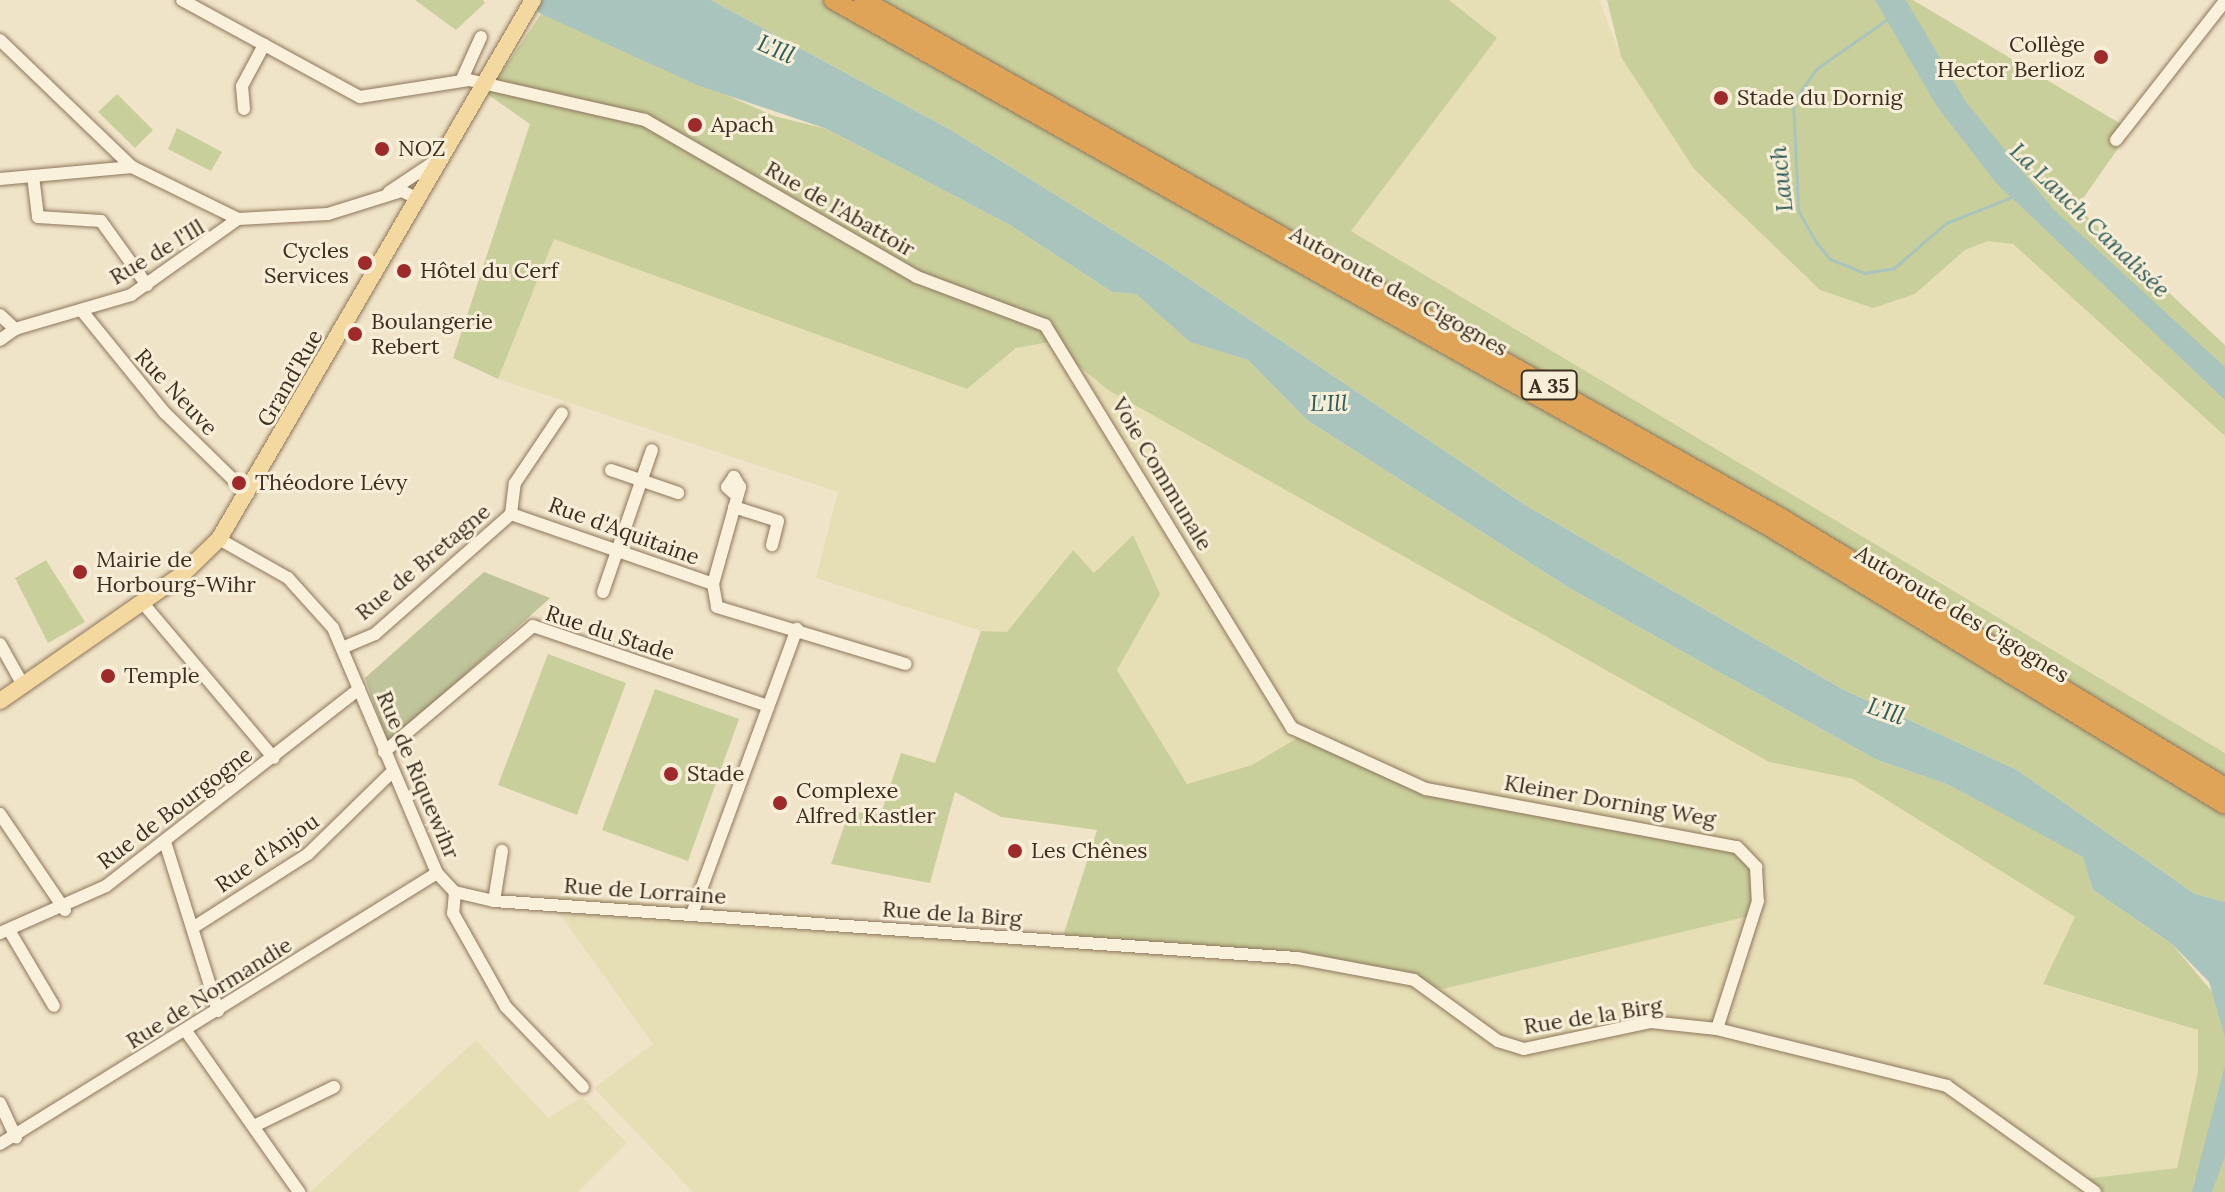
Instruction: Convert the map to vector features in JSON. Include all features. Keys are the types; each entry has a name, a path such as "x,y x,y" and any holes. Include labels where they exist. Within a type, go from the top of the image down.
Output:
{"highway":[{"name":"Autoroute des Cigognes","path":"833,0 1768,526 2225,805"},
{"name":"Autoroute des Cigognes","path":"863,0 1775,514 2225,787"}],"main road":[{"name":"Grand'Rue","path":"0,701 142,602 219,539 248,494 533,0"}],"street":[{"path":"182,0 360,97 462,79 481,37"},
{"path":"2116,140 2225,1"},
{"path":"0,40 132,167 238,219 328,214 392,190 443,156"},
{"path":"244,109 242,86 264,45"},
{"name":"Rue de l'Abattoir","path":"462,79 482,86 571,98 645,120 917,277 956,288"},
{"path":"105,167 109,142"},
{"path":"0,179 105,167 132,167"},
{"path":"33,176 38,217 101,221 147,285"},
{"path":"392,190 421,194"},
{"name":"Rue de l'Ill","path":"0,340 15,329 82,311 147,285 238,219"},
{"name":"Voie Communale","path":"956,288 1045,325 1057,339 1292,728"},
{"name":"Rue Neuve","path":"82,311 165,413 248,494"},
{"path":"0,315 15,329"},
{"name":"Rue de Bretagne","path":"342,648 375,634 511,514 515,483 562,413"},
{"path":"603,592 644,482 652,450"},
{"path":"611,470 678,493"},
{"path":"713,584 736,501 778,521 772,545"},
{"name":"Rue d'Aquitaine","path":"511,514 713,584 717,607 797,629"},
{"name":"Rue de Riquewihr","path":"219,539 303,590 342,648 437,873 455,892 453,913 506,1007 583,1087"},
{"path":"142,602 274,758"},
{"name":"Rue du Stade","path":"384,752 533,626 768,706"},
{"path":"692,914 797,629 906,664"},
{"path":"0,644 6,665 23,685"},
{"name":"Rue de Bourgogne","path":"4,931 65,910 166,845 359,689"},
{"name":"Kleiner Dorning Weg","path":"1292,728 1426,789 1737,847 1756,867 1758,901 1717,1029"},
{"name":"Rue d'Anjou","path":"194,927 308,854 392,772"},
{"path":"0,814 65,910"},
{"path":"166,845 218,1011"},
{"path":"494,901 502,851"},
{"name":"Rue de Normandie","path":"0,1144 16,1137 437,873"},
{"name":"Rue de Lorraine","path":"455,892 494,901 792,922"},
{"name":"Rue de la Birg","path":"792,922 1209,949 1387,972 1426,986 1498,1041 1524,1049 1651,1022 1717,1029 1947,1086 2095,1192"},
{"path":"4,931 54,1006"},
{"path":"186,1031 299,1192"},
{"path":"254,1126 334,1087"},
{"path":"0,1103 16,1137"}],"shaded area":[{"path":"1449,0 1599,0 1621,57 1694,169 1820,290 1915,294 1965,250 1988,241 2013,244 2225,436 2225,753 1351,231 1497,38"},
{"path":"554,239 967,389 1016,348 1050,342 1108,390 1769,762 1853,779 2076,917 2044,985 2198,1030 2198,1072 2177,1168 2076,1180 2088,1192 693,1192 594,1088 653,1044 546,895 1297,955 1443,989 1749,916 1300,737 1252,765 1187,784 1117,670 1160,594 1132,535 1094,573 1072,550 1007,633 981,631 816,578 838,492 498,379"},
{"path":"476,1040 548,1118 582,1097 627,1143 578,1192 310,1192"}],"green space":[{"path":"415,0 483,0 485,3 456,30"},
{"path":"711,0 1449,0 1497,38 1351,231 2225,753 2225,902 2195,894 2017,770 1842,689 1525,505 1164,262 951,130"},
{"path":"1607,0 1913,0 2131,130 2077,207 2225,345 2225,436 2013,244 1988,241 1965,250 1915,294 1873,308 1820,290 1694,169 1621,57"},
{"path":"541,14 774,116 827,129 1010,225 1112,292 1136,294 1191,342 1248,360 1307,420 1571,589 1875,759 1949,785 2084,857 2093,890 2172,944 2225,1007 2225,1192 2088,1192 2075,1180 2177,1168 2198,1072 2198,1030 2043,984 2075,917 1853,779 1769,762 1108,390 1050,342 1016,348 967,389 554,239 498,379 453,358 530,124 487,94"},
{"path":"117,94 153,130 135,148 98,112"},
{"path":"177,128 222,152 211,171 168,149"},
{"path":"1133,535 1160,594 1117,670 1187,784 1252,765 1299,737 1431,788 1730,845 1762,873 1749,916 1443,989 1297,955 1063,936 1097,830 1001,817 955,792 930,883 831,864 849,812 881,814 901,753 935,763 981,631 1007,632 1073,550 1094,573"},
{"path":"46,560 85,622 48,643 15,578"},
{"path":"484,572 550,598 388,744 365,678"},
{"path":"548,654 626,683 577,815 498,785"},
{"name":"Stade","path":"655,689 739,719 688,861 602,830"}],"water":[{"name":"L'Ill","path":"525,0 711,0 951,130 1164,262 1525,505 1842,689 2017,770 2195,894 2225,902 2225,1037 2209,982 2172,944 2093,890 2083,857 1949,785 1875,759 1571,589 1307,420 1248,360 1190,342 1136,294 1112,292 1010,225 827,129 697,85 541,14"},
{"name":"La Lauch Canalisée","path":"1875,0 1906,0 1966,102 2054,210 2225,367 2225,400 1996,183 1936,105"},
{"path":"2225,1065 2225,1157 2212,1192 2192,1192"}],"waterway":[{"name":"Lauch","path":"1886,20 1816,69 1793,102 1798,210 1816,242 1830,259 1864,273 1894,268 1946,223 2012,197"}],"place":[{"name":"Collège Hector Berlioz","path":"2101,57"},
{"name":"Stade du Dornig","path":"1721,98"},
{"name":"Apach","path":"695,125"},
{"name":"NOZ","path":"382,149"},
{"name":"Cycles Services","path":"365,263"},
{"name":"Hôtel du Cerf","path":"404,271"},
{"name":"Boulangerie Rebert","path":"355,334"},
{"name":"Théodore Lévy","path":"239,483"},
{"name":"Mairie de Horbourg-Wihr","path":"80,572"},
{"name":"Temple","path":"108,676"},
{"name":"Stade","path":"671,774"},
{"name":"Complexe Alfred Kastler","path":"780,803"},
{"name":"Les Chênes","path":"1015,851"}]}
